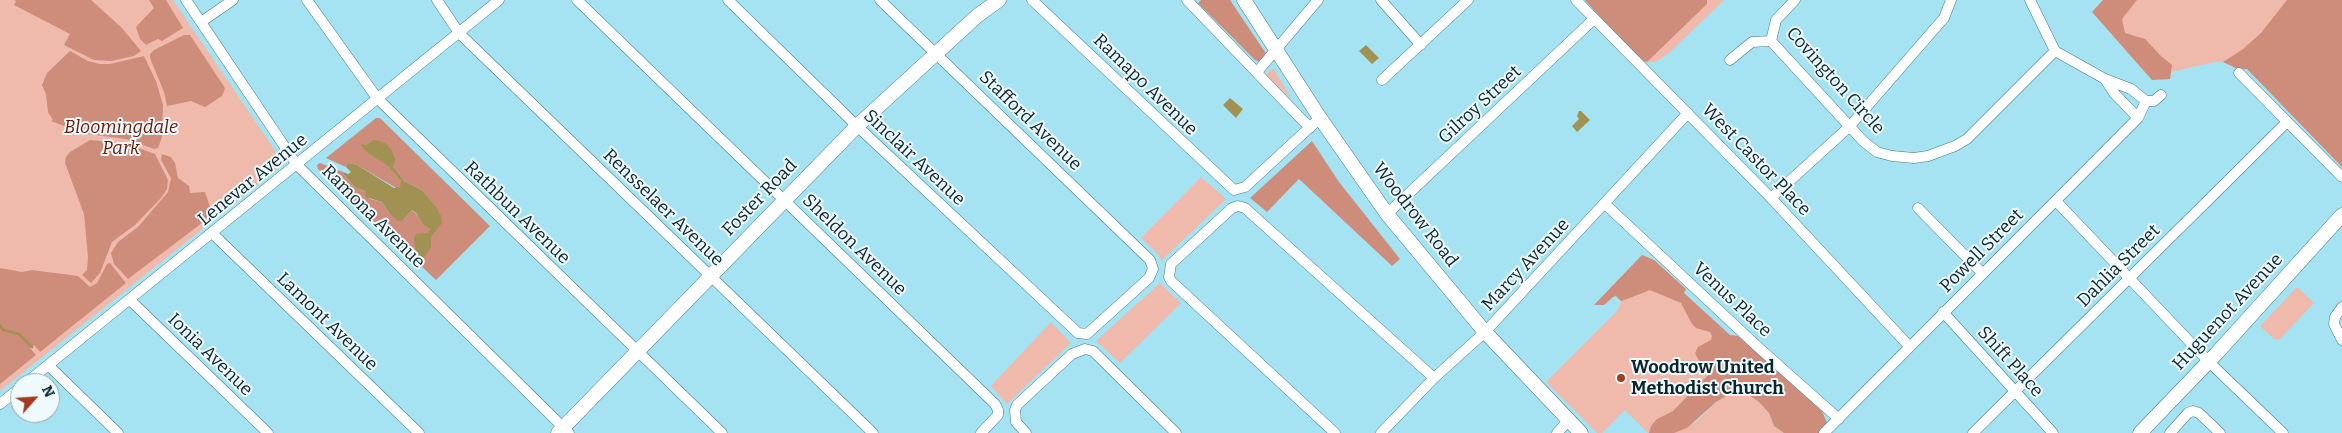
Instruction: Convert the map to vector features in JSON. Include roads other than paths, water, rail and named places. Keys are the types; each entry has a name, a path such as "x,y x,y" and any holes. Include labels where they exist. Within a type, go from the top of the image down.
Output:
{"street":[{"name":"Ramona Avenue","path":"186,0 297,165 563,431"},
{"path":"201,22 233,0"},
{"name":"Rathbun Avenue","path":"307,0 377,98 722,433"},
{"name":"Rensselaer Avenue","path":"437,0 459,32 873,433"},
{"name":"Lenevar Avenue","path":"38,373 499,0"},
{"name":"Sheldon Avenue","path":"576,0 995,404 998,412 996,418 981,433"},
{"name":"Sinclair Avenue","path":"728,0 857,126 1082,335"},
{"name":"Stafford Avenue","path":"880,0 1148,257 1153,269 1149,278 1090,332 1082,335"},
{"name":"Foster Road","path":"563,431 636,351 783,199 935,53 977,16 999,0"},
{"name":"Ramapo Avenue","path":"1032,0 1231,189 1237,191 1246,187 1315,123"},
{"path":"1187,0 1257,72 1315,123"},
{"name":"Woodrow Road","path":"1244,0 1276,48 1315,123 1387,214 1485,332 1581,433"},
{"path":"1257,72 1318,0"},
{"path":"1381,0 1421,45"},
{"path":"1382,80 1468,0"},
{"name":"West Castor Place","path":"1576,0 1771,198 1909,346"},
{"name":"Covington Circle","path":"1795,0 1776,20 1771,41 1849,127 1877,152 1892,156 1914,158 1944,151 1967,139 2056,51"},
{"path":"1771,198 1849,127 1944,18 1951,0"},
{"path":"2030,0 2056,51 2105,79 2131,89 2146,101 2154,101 2161,95"},
{"name":"Gilroy Street","path":"1387,214 1594,19"},
{"path":"1730,60 1752,42 1771,41"},
{"path":"2240,73 2342,177"},
{"path":"2105,79 2114,93 2138,118"},
{"name":"Powell Street","path":"1824,433 2138,118 2146,101"},
{"name":"Marcy Avenue","path":"1381,433 1434,378 1485,332 1688,113"},
{"name":"Dahlia Street","path":"1973,433 2287,122"},
{"path":"2056,201 2209,362 2283,433"},
{"name":"Venus Place","path":"1605,204 1750,340 1839,419"},
{"path":"1335,433 1171,281 1168,272 1170,265 1232,208 1238,206 1245,208 1434,378"},
{"path":"1918,208 1982,273"},
{"name":"Huguenot Avenue","path":"2140,433 2209,362 2342,216"},
{"name":"Lamont Avenue","path":"212,234 419,433"},
{"name":"Ionia Avenue","path":"130,300 268,433"},
{"path":"2342,307 2335,317 2334,324 2342,340"},
{"name":"Shift Place","path":"1943,312 2053,433"},
{"path":"1026,433 1018,424 1015,415 1017,405 1072,354 1085,349 1093,351 1176,433"},
{"path":"48,365 118,433"},
{"path":"0,404 10,396"},
{"path":"2170,433 2188,413 2193,411 2199,413 2220,433"},
{"path":"1556,433 1569,420"}],"waterway":[{"path":"0,325 3,330 19,334 32,347"}],"place":[{"name":"Woodrow United Methodist Church","path":"1621,378"}],"park label":[{"name":"Bloomingdale Park","path":"121,138"}]}
